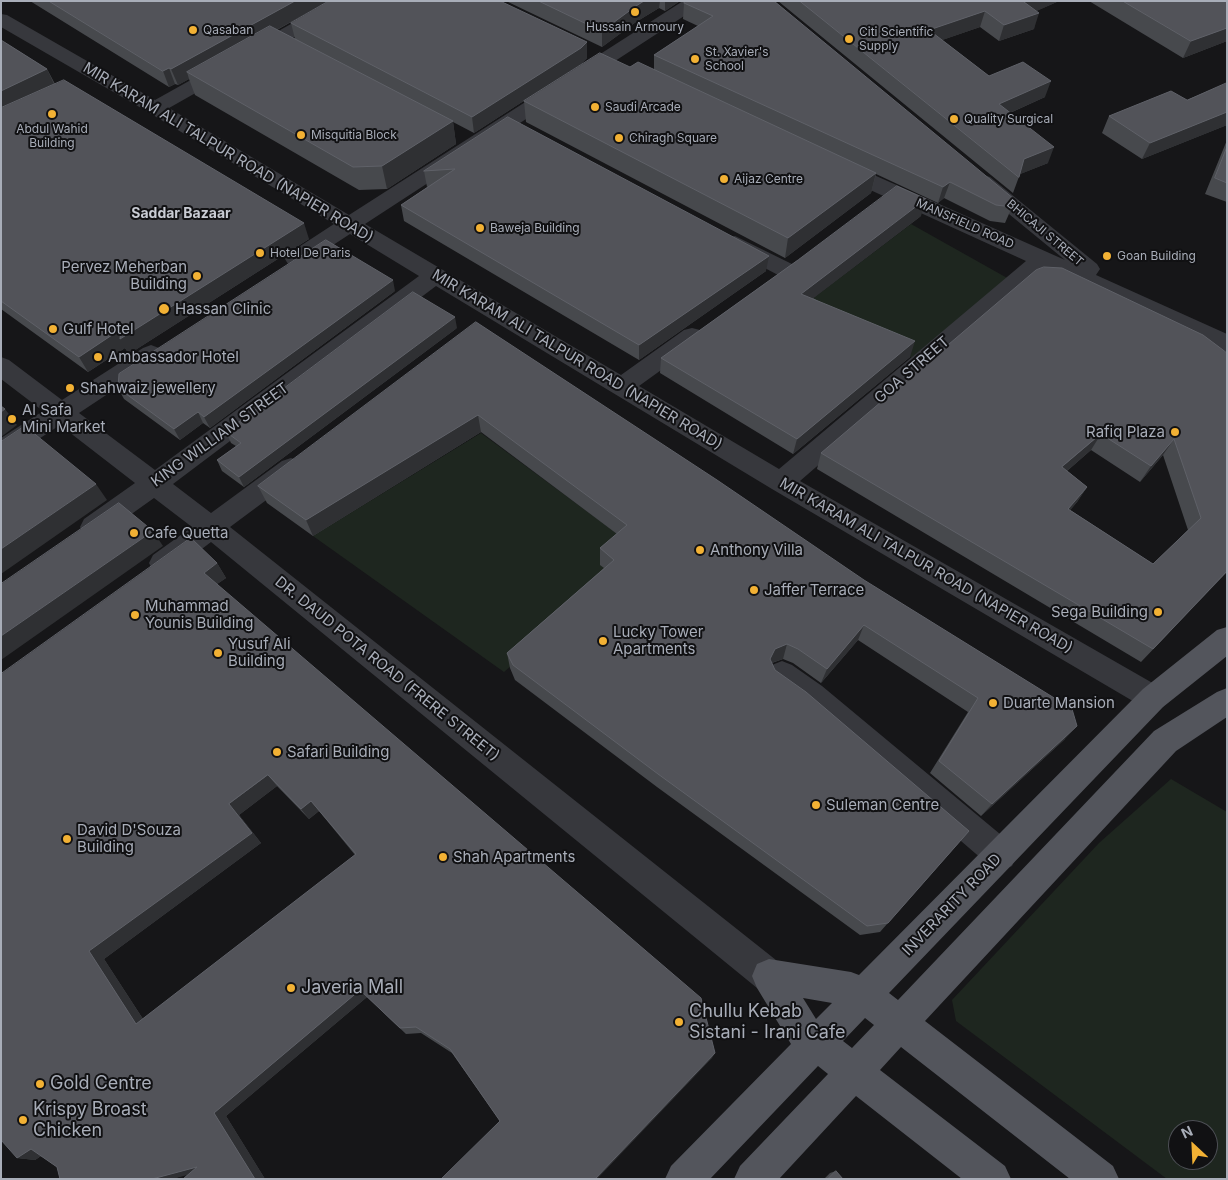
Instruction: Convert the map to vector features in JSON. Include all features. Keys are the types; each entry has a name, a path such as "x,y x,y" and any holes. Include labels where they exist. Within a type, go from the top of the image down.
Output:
{"main road":[{"name":"INVERARITY ROAD","path":"684,1179 1154,698 1227,639"},
{"path":"753,1179 1165,741 1227,701"},
{"name":"DR. DAUD POTA ROAD (FRERE STREET)","path":"769,976 851,989 863,995 1100,1179"},
{"name":"DR. DAUD POTA ROAD (FRERE STREET)","path":"769,976 803,1031 992,1179"}],"street":[{"path":"154,108 345,1"},
{"path":"275,273 350,225 467,139 518,127 607,58 685,3"},
{"name":"MIR KARAM ALI TALPUR ROAD (NAPIER ROAD)","path":"1,19 88,80 154,108 782,482 1154,698"},
{"path":"277,39 294,48"},
{"name":"MANSFIELD ROAD","path":"821,159 883,197 1042,259 1227,344"},
{"name":"BHICAJI STREET","path":"969,170 1119,294"},
{"path":"716,233 786,270"},
{"name":"GOA STREET","path":"782,482 1042,259"},
{"name":"KING WILLIAM STREET","path":"74,540 154,484 436,275"},
{"path":"474,330 498,312"},
{"path":"622,386 708,325"},
{"path":"1,451 168,342"},
{"name":"DR. DAUD POTA ROAD (FRERE STREET)","path":"7,379 61,412 212,528 769,976"},
{"path":"139,580 212,528 307,456"},
{"path":"782,674 812,695 1001,855"}],"shaded area":[{"path":"911,224 1009,279 915,359 827,322 804,305"},
{"path":"481,433 627,541 614,576 504,672 313,536"},
{"path":"1171,779 1227,812 1227,1179 1167,1179 956,1021 952,1000 1099,843"}],"building":[{"path":"49,1 295,1 171,69 163,71"},
{"path":"329,1 500,1 587,42 581,48 472,117 291,23"},
{"path":"539,1 644,1 602,31"},
{"path":"687,1 774,1 1014,199 1012,207 996,205 950,182 943,187 654,55 713,16 684,3"},
{"path":"800,1 1027,1 1024,2 1039,13 1004,25 985,11 929,30 989,76 1023,62 1051,81 999,104 1054,147 1024,159 1019,177"},
{"path":"1123,1 1227,1 1227,28 1191,41"},
{"path":"270,26 453,121 382,166 353,167 187,72"},
{"path":"1,40 47,69 1,91"},
{"path":"600,53 630,67 638,62 876,173 788,238 524,101"},
{"path":"64,80 304,223 120,339 121,329 79,357 1,301 1,108"},
{"path":"1227,83 1227,112 1150,143 1109,116 1171,91 1187,100"},
{"path":"508,117 769,256 639,345 401,205 455,169 424,171"},
{"path":"1227,147 1227,183 1215,178"},
{"path":"897,186 926,199 801,294 915,341 797,439 661,358 798,260"},
{"path":"326,240 393,280 204,417 198,412 174,429 118,388 119,374"},
{"path":"1044,267 1062,268 1203,335 1227,353 1227,571 1153,649 821,453 1036,270","holes":["1101,434 1151,466 1174,439 1201,518 1153,564 1068,509 1087,487 1062,467"]},
{"path":"413,292 455,317 239,477 217,460 241,443 226,432"},
{"path":"476,322 717,480 864,580 1072,709 1077,726 992,804 939,761 978,698 864,625 827,669 798,649 787,644 775,649 770,659 775,670 806,692 969,831 888,923 867,926 658,774 513,665 507,653 614,560 600,548 627,525 478,415 306,520 258,486"},
{"path":"25,426 96,484 1,549 1,442"},
{"path":"119,503 153,531 1,636 1,584"},
{"path":"191,538 217,563 204,573 701,998 715,1053 595,1179 441,1179 500,1121 450,1049 416,1027 400,1028 360,990 214,1113 255,1179 183,1179 197,1167 152,1179 60,1179 57,1167 31,1149 17,1158 1,1140 1,674","holes":["268,775 301,809 311,801 356,854 136,1024 89,951 252,833 229,804"]},
{"path":"836,1171 843,1179 828,1179"}],"place":[{"name":"Hussain Armoury","path":"635,12"},
{"name":"Qasaban","path":"193,30"},
{"name":"Citi Scientific Supply","path":"849,39"},
{"name":"St. Xavier's School","path":"695,59"},
{"name":"Saudi Arcade","path":"595,107"},
{"name":"Abdul Wahid Building","path":"52,114"},
{"name":"Quality Surgical","path":"954,119"},
{"name":"Misquitia Block","path":"301,135"},
{"name":"Chiragh Square","path":"619,138"},
{"name":"Aijaz Centre","path":"724,179"},
{"name":"Baweja Building","path":"480,228"},
{"name":"Hotel De Paris","path":"260,253"},
{"name":"Goan Building","path":"1107,256"},
{"name":"Pervez Meherban Building","path":"197,276"},
{"name":"Hassan Clinic","path":"164,309"},
{"name":"Gulf Hotel","path":"53,329"},
{"name":"Ambassador Hotel","path":"98,357"},
{"name":"Shahwaiz jewellery","path":"70,388"},
{"name":"Al Safa Mini Market","path":"12,419"},
{"name":"Rafiq Plaza","path":"1175,432"},
{"name":"Cafe Quetta","path":"134,533"},
{"name":"Anthony Villa","path":"700,550"},
{"name":"Jaffer Terrace","path":"754,590"},
{"name":"Sega Building","path":"1158,612"},
{"name":"Muhammad Younis Building","path":"135,615"},
{"name":"Lucky Tower Apartments","path":"603,641"},
{"name":"Yusuf Ali Building","path":"218,653"},
{"name":"Duarte Mansion","path":"993,703"},
{"name":"Safari Building","path":"277,752"},
{"name":"Suleman Centre","path":"816,805"},
{"name":"David D'Souza Building","path":"67,839"},
{"name":"Shah Apartments","path":"443,857"},
{"name":"Javeria Mall","path":"291,988"},
{"name":"Chullu Kebab Sistani - Irani Cafe","path":"679,1022"},
{"name":"Gold Centre","path":"40,1084"},
{"name":"Krispy Broast Chicken","path":"23,1120"}],"district":[{"name":"Saddar Bazaar","path":"181,214"}]}
